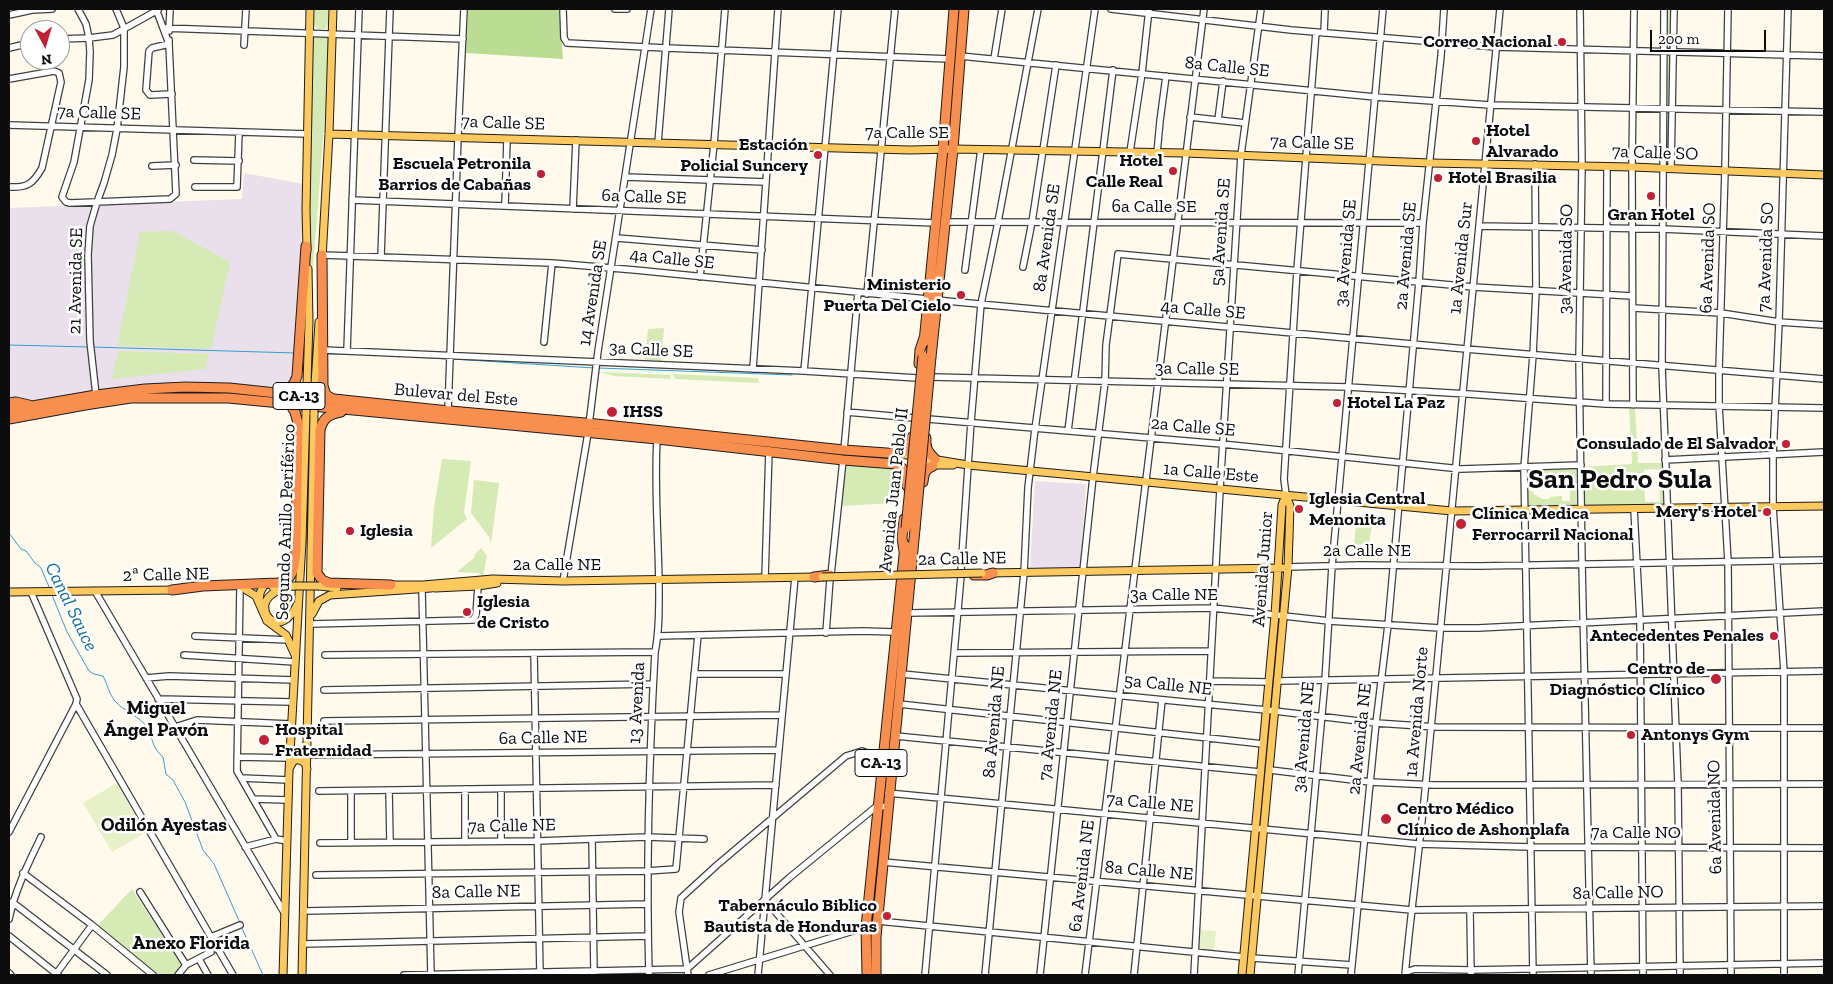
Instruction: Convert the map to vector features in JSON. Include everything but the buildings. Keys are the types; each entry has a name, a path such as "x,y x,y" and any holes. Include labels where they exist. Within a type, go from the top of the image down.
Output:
{"highway":[{"name":"Avenida Juan Pablo II","path":"932,300 945,222 950,59 954,9"},
{"name":"Avenida Juan Pablo II","path":"867,975 866,927 878,792 894,632 911,528 932,300 935,223 948,149 964,9"},
{"path":"935,223 939,224 940,237 943,240"},
{"path":"276,393 290,389 298,376 306,246"},
{"path":"322,255 323,388 326,395 333,400"},
{"path":"895,464 901,466 907,478 902,538 908,551 918,540 924,472 934,462 925,446 935,349 928,338 920,350 911,444 901,454"},
{"name":"Bulevar del Este","path":"9,410 96,394 145,389 185,387 228,388 448,411 769,452 895,464"},
{"name":"Bulevar del Este","path":"9,421 20,417 85,404 130,398 228,398 348,410 901,454"},
{"path":"9,403 16,402 31,406"},
{"path":"172,590 203,586 283,582 292,575 296,552 298,423 296,414 290,404"},
{"path":"348,410 327,417 322,422 320,430 317,573 324,581 391,585"},
{"path":"913,421 918,429 925,429 928,423"},
{"path":"906,494 915,488 922,494"},
{"path":"296,552 301,570"},
{"name":"Avenida Juan Pablo II","path":"876,975 883,862 910,587 907,561"},
{"path":"824,577 890,574 898,571 907,561 915,571 921,574 961,574 986,571 993,573"},
{"path":"890,574 898,583 899,594"},
{"path":"910,587 914,578 921,574"}],"main road":[{"name":"Segundo Anillo Periférico","path":"283,975 288,780 301,570 306,412 309,294 306,246 310,9"},
{"name":"Segundo Anillo Periférico","path":"302,975 308,772 314,413 329,134 332,9"},
{"name":"7a Calle SE","path":"329,134 881,149 1185,153 1485,164"},
{"name":"7a Calle SO","path":"1485,164 1582,165 1824,175"},
{"name":"1a Calle Este","path":"901,454 934,462"},
{"name":"1a Calle Este","path":"895,464 934,462 1452,511 1824,506"},
{"name":"Avenida Junior","path":"1242,975 1248,958 1258,896 1276,711 1288,568 1290,506 1286,495"},
{"name":"Avenida Junior","path":"1250,975 1248,958 1250,895 1255,828 1275,616 1282,505 1286,495"},
{"path":"312,556 317,547"},
{"name":"2a Calle NE","path":"478,583 1288,568"},
{"name":"2ª Calle NE","path":"322,586 327,584 422,585 478,583"},
{"name":"2ª Calle NE","path":"9,592 172,590 286,586 433,588 478,583"},
{"path":"286,586 273,593 266,601 265,612 270,619 277,622 287,620 299,600"},
{"path":"258,601 263,587"},
{"path":"241,588 253,594 265,619 283,631 289,640 296,660"},
{"path":"310,622 317,604 321,599 330,595 433,588"},
{"path":"289,771 292,763 298,759 303,761 308,772"}],"street":[{"path":"9,15 32,10 52,9"},
{"path":"78,9 86,24 89,38 89,80 74,162 62,197 70,204 174,197 177,190 176,165 167,28 170,9"},
{"name":"21 Avenida SE","path":"96,394 90,341 88,254 90,226 96,202 107,174 117,129 124,67 124,28 116,9"},
{"path":"70,39 113,35 158,9 167,28"},
{"path":"244,45 246,9"},
{"path":"347,351 359,9"},
{"path":"381,256 390,9"},
{"path":"448,411 464,9"},
{"path":"563,9 564,38 567,43 645,48 950,59"},
{"path":"615,9 627,10"},
{"name":"14 Avenida SE","path":"563,581 589,428 597,362 651,9"},
{"path":"658,143 669,9"},
{"path":"700,277 714,144 725,9"},
{"path":"753,369 778,9"},
{"path":"804,371 838,9"},
{"path":"867,294 895,9"},
{"path":"994,59 1002,9"},
{"path":"925,975 950,710 981,304 1038,9"},
{"name":"8a Avenida SE","path":"1030,471 1094,9"},
{"path":"1111,9 1149,11 1258,27 1496,48 1824,56"},
{"name":"6a Avenida NE","path":"1084,975 1204,9"},
{"name":"5a Avenida SE","path":"1194,975 1222,444 1241,155 1261,9"},
{"path":"1324,33 1325,9"},
{"name":"3a Avenida SE","path":"1338,500 1383,9"},
{"name":"2a Avenida SE","path":"1399,506 1423,223 1444,9"},
{"name":"1a Avenida Sur","path":"1452,511 1500,9"},
{"name":"3a Avenida SO","path":"1580,9 1582,107 1579,359 1580,465 1590,975"},
{"path":"1632,405 1634,9"},
{"path":"1664,9 1662,366 1680,848 1680,975"},
{"path":"1671,168 1674,9"},
{"name":"6a Avenida SO","path":"1725,508 1719,405 1719,370 1726,170 1728,9"},
{"name":"7a Avenida SO","path":"1784,975 1784,672 1773,507 1773,456 1782,235 1788,9"},
{"path":"1130,152 1149,11"},
{"path":"167,28 463,39"},
{"path":"1286,495 1284,479 1285,450 1292,333 1316,32"},
{"path":"169,44 152,48 149,51 146,90 150,95 172,94"},
{"name":"8a Calle SE","path":"960,56 1375,97 1490,105 1824,112"},
{"path":"1023,267 1032,222 1056,65"},
{"path":"1068,431 1113,70"},
{"path":"9,79 48,71 59,73 61,82 42,168 37,178 28,185 21,188 9,187"},
{"path":"1158,153 1166,76"},
{"path":"1218,120 1223,82"},
{"path":"1190,117 1245,123"},
{"name":"7a Calle SE","path":"9,125 308,134"},
{"path":"195,187 237,187 239,132"},
{"path":"505,206 507,139"},
{"path":"573,209 576,140"},
{"path":"965,270 981,149"},
{"path":"194,160 239,162"},
{"path":"1533,972 1524,468 1536,290 1535,164"},
{"path":"152,166 176,165"},
{"path":"1606,404 1608,166"},
{"path":"626,177 766,182"},
{"name":"6a Calle SE","path":"352,200 935,223"},
{"name":"6a Calle SE","path":"945,222 1423,223"},
{"path":"1479,226 1632,228 1824,236"},
{"path":"617,238 762,250"},
{"name":"7a Avenida NE","path":"1040,975 1093,477 1105,382 1106,345 1118,254 1172,259"},
{"name":"4a Calle SE","path":"322,255 552,263 1353,339 1606,362 1824,379"},
{"path":"1172,259 1473,287 1632,296"},
{"path":"544,342 552,263"},
{"path":"844,450 858,293"},
{"path":"1633,308 1721,313 1779,322 1824,325"},
{"name":"3a Calle SE","path":"323,350 804,371 917,378"},
{"name":"3a Calle SE","path":"932,377 1157,384 1348,387 1462,393 1606,404 1824,408"},
{"path":"85,404 94,398 96,394"},
{"path":"847,412 913,421"},
{"name":"2a Calle SE","path":"928,423 971,422 1222,444 1456,468 1524,468 1580,465"},
{"name":"13 Avenida","path":"649,973 648,787 655,652 658,636 659,579 655,476 657,439"},
{"path":"765,578 769,442"},
{"path":"1665,460 1824,452"},
{"path":"826,632 824,577 843,460"},
{"name":"8a Avenida NE","path":"985,975 1024,573 1030,471"},
{"name":"3a Avenida NE","path":"1298,975 1322,716 1338,500"},
{"name":"2a Avenida NE","path":"1351,975 1399,506"},
{"name":"6a Avenida NO","path":"1725,508 1728,562 1731,975"},
{"path":"1634,509 1640,621 1643,975"},
{"name":"1a Avenida Norte","path":"1406,974 1452,511"},
{"name":"2a Calle NE","path":"1288,568 1824,560"},
{"path":"758,975 795,577"},
{"path":"310,622 474,619 476,615 478,583"},
{"path":"241,588 237,771 276,839"},
{"path":"422,590 430,975"},
{"path":"95,591 285,915"},
{"path":"31,592 75,693 76,704 233,975"},
{"name":"3a Calle NE","path":"908,613 1213,608 1329,622 1440,628 1527,627 1824,611"},
{"path":"658,636 894,632"},
{"path":"316,875 592,872 676,869 698,635"},
{"path":"195,636 289,640"},
{"path":"954,653 1211,651"},
{"path":"534,652 540,974"},
{"path":"325,655 655,652"},
{"path":"184,655 296,660"},
{"path":"1278,681 1824,671"},
{"path":"694,674 786,674"},
{"name":"5a Calle NE","path":"902,674 1276,711 1376,723 1529,728 1824,728"},
{"path":"146,678 169,676 294,680"},
{"path":"1210,681 1269,682"},
{"path":"324,690 653,684"},
{"path":"158,699 292,702"},
{"path":"1134,975 1162,700"},
{"path":"9,832 76,704"},
{"path":"899,704 1263,744"},
{"path":"324,721 782,715"},
{"path":"175,727 197,720 291,724"},
{"path":"896,736 1260,772"},
{"name":"6a Calle NE","path":"308,755 779,750"},
{"path":"687,972 679,901 717,865 846,756 862,751 882,759"},
{"path":"237,757 289,758"},
{"path":"1270,770 1370,782 1426,785 1824,784"},
{"path":"241,778 288,780"},
{"path":"320,791 776,785"},
{"path":"465,789 465,842"},
{"path":"501,789 501,841"},
{"path":"351,790 351,843"},
{"path":"389,790 390,842"},
{"name":"7a Calle NE","path":"878,792 1418,844"},
{"path":"253,799 288,800"},
{"path":"404,975 687,972 765,900 877,806 889,807"},
{"path":"9,919 12,902 23,873 41,836"},
{"name":"7a Calle NE","path":"320,843 538,841 647,837 704,839"},
{"path":"245,847 276,839 287,841"},
{"path":"592,839 594,973"},
{"name":"7a Calle NO","path":"1418,844 1588,848 1824,848"},
{"name":"8a Calle NE","path":"883,862 1412,910"},
{"path":"23,873 92,925 153,975"},
{"path":"140,892 186,965"},
{"path":"765,900 830,975"},
{"path":"12,902 107,975"},
{"name":"8a Calle NE","path":"304,911 648,904"},
{"name":"8a Calle NO","path":"1412,910 1824,906"},
{"path":"1470,910 1471,973"},
{"path":"878,921 1137,948 1352,965"},
{"path":"9,936 57,974 92,925"},
{"path":"211,937 240,925"},
{"path":"710,975 866,927"},
{"path":"303,944 648,936"},
{"path":"178,975 186,965 211,952"},
{"path":"199,959 208,975"},
{"path":"1406,974 1415,969 1471,973 1533,972 1590,968 1824,963"}],"shaded area":[{"path":"244,173 304,184 295,377 285,387 179,381 105,389 9,407 9,208 242,199"},
{"path":"1035,481 1086,484 1080,570 1030,567"}],"green space":[{"path":"314,9 329,9 329,24 325,29 318,29 313,24"},
{"path":"468,9 559,9 563,59 466,53"},
{"path":"1664,9 1670,9 1669,164 1663,164"},
{"path":"312,35 331,37 311,294 307,205"},
{"path":"173,231 230,262 211,349 117,346 140,232"},
{"path":"664,328 661,361 645,360 648,329"},
{"path":"118,351 209,354 205,369 112,379"},
{"path":"600,372 670,375 671,379 614,376"},
{"path":"673,374 758,378 759,383 675,379"},
{"path":"1629,406 1635,406 1638,463 1662,463 1665,505 1582,507 1581,467 1632,464","holes":["1644,470 1659,470 1660,502 1645,502"]},
{"path":"442,459 471,461 464,513 467,519 431,548 434,508"},
{"path":"844,463 900,467 896,503 839,506"},
{"path":"1576,468 1577,507 1528,509 1526,470","holes":["1540,474 1550,474 1551,478 1561,478 1561,474 1570,474 1570,501 1562,501 1562,496 1541,499 1534,495 1533,491 1529,491 1529,485 1534,485 1534,481 1540,478"]},
{"path":"474,480 499,483 491,544 489,537 471,513"},
{"path":"1356,523 1372,525 1369,544 1354,545"},
{"path":"481,548 487,556 483,576 478,573 457,572 475,557 474,555"},
{"path":"117,783 145,833 112,852 83,803"},
{"path":"132,889 182,966 174,975 159,975 98,925"},
{"path":"1200,930 1216,931 1214,952 1198,950"}],"waterway":[{"path":"9,345 88,347"},
{"path":"92,347 295,353"},
{"path":"327,354 360,354"},
{"path":"414,357 448,359"},
{"path":"452,359 594,368"},
{"path":"598,368 792,375"},
{"name":"Canal Sauce","path":"9,533 21,549 26,551 41,568 50,589"},
{"name":"Canal Sauce","path":"52,595 67,632 89,671 103,676 115,701 141,721 148,729 155,748 163,757 166,774 173,780 185,802 203,850 214,864 240,923"},
{"name":"Canal Sauce","path":"241,926 263,975"}],"place":[{"name":"Correo Nacional","path":"1562,42"},
{"name":"Hotel Alvarado","path":"1476,141"},
{"name":"Estación Policial Suncery","path":"818,155"},
{"name":"Hotel Calle Real","path":"1173,171"},
{"name":"Escuela Petronila Barrios de Cabañas","path":"541,174"},
{"name":"Hotel Brasilia","path":"1438,178"},
{"name":"Gran Hotel","path":"1651,196"},
{"name":"Ministerio Puerta Del Cielo","path":"961,295"},
{"name":"Hotel La Paz","path":"1337,403"},
{"name":"IHSS","path":"612,412"},
{"name":"Consulado de El Salvador","path":"1786,444"},
{"name":"Iglesia Central Menonita","path":"1299,509"},
{"name":"Mery's Hotel","path":"1767,512"},
{"name":"Clínica Medica Ferrocarril Nacional","path":"1461,524"},
{"name":"Iglesia","path":"350,531"},
{"name":"Iglesia de Cristo","path":"467,612"},
{"name":"Antecedentes Penales","path":"1774,636"},
{"name":"Centro de Diagnóstico Clínico","path":"1716,679"},
{"name":"Antonys Gym","path":"1631,735"},
{"name":"Hospital Fraternidad","path":"264,740"},
{"name":"Centro Médico Clínico de Ashonplafa","path":"1386,819"},
{"name":"Tabernáculo Biblico Bautista de Honduras","path":"887,916"}],"district":[{"name":"San Pedro Sula","path":"1620,480"},
{"name":"Miguel Ángel Pavón","path":"156,720"},
{"name":"Odilón Ayestas","path":"164,826"},
{"name":"Anexo Florida","path":"191,944"}]}
